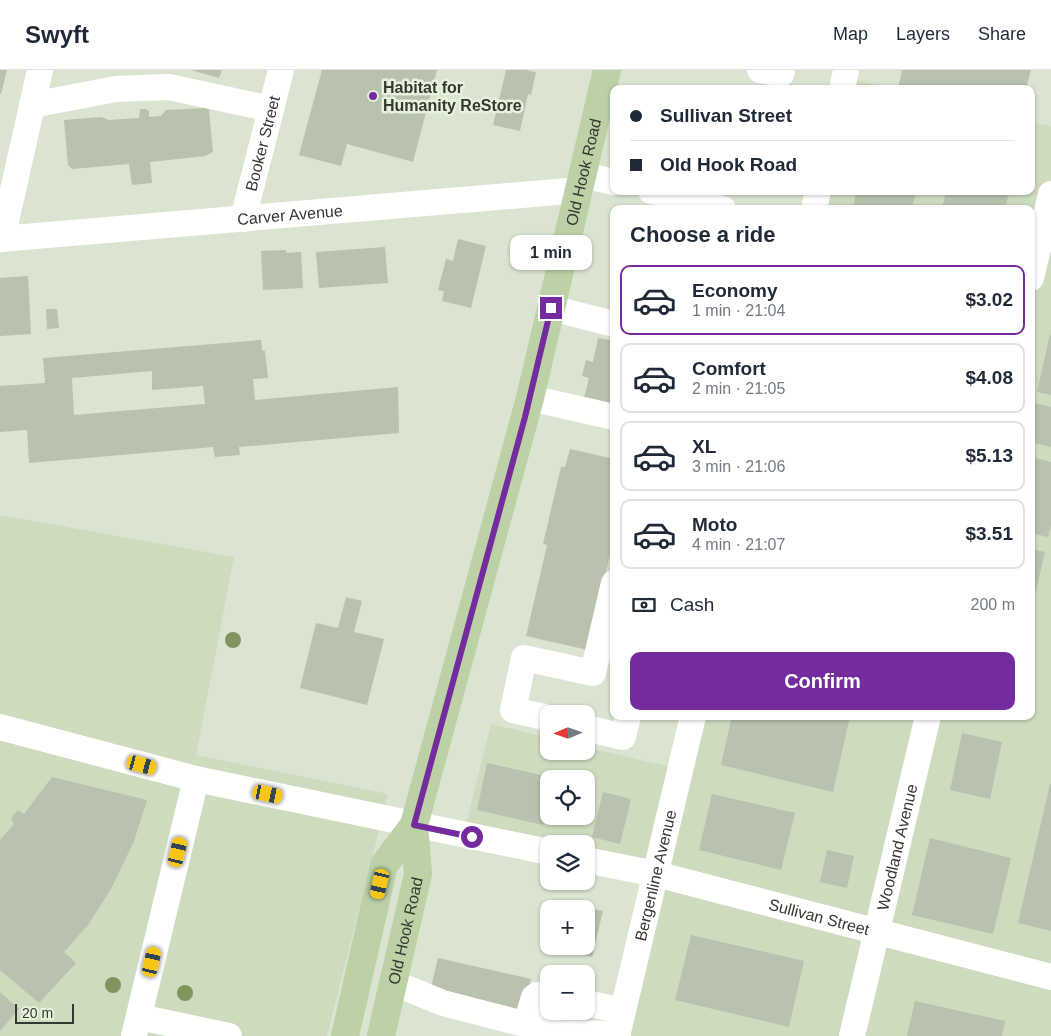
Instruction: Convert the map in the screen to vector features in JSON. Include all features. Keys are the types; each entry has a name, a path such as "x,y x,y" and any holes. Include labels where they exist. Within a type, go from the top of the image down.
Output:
{"main road":[{"name":"Old Hook Road","path":"381,1036 418,874 414,825 530,398 607,70"},
{"name":"Old Hook Road","path":"345,1036 384,865 414,825"}],"street":[{"path":"1,239 40,70"},
{"name":"Booker Street","path":"243,219 281,70"},
{"path":"843,85 846,70"},
{"path":"32,105 116,89 169,86 271,110"},
{"name":"Carver Avenue","path":"1,239 243,219 581,182 610,182"},
{"path":"1035,261 1051,194"},
{"path":"667,195 707,205"},
{"path":"1035,284 1051,288"},
{"path":"551,308 610,323"},
{"path":"530,398 610,416"},
{"path":"540,716 513,710 524,658 601,671 610,611"},
{"path":"595,730 623,737 627,720"},
{"name":"Bergenline Avenue","path":"619,1027 692,720"},
{"name":"Woodland Avenue","path":"852,1036 927,720"},
{"path":"0,727 196,779 540,850"},
{"path":"196,779 137,1027 229,1036"},
{"name":"Sullivan Street","path":"595,862 656,874 1051,977"},
{"path":"394,983 443,1003 559,1033 587,1034 619,1027"},
{"path":"526,1024 534,997 540,995"},
{"path":"595,1008 619,1027"},
{"path":"587,1034 588,1020"}],"shaded area":[{"path":"843,77 876,85 841,85"},
{"path":"1035,123 1051,126 1051,1036 614,1036 651,877 595,867 595,835 540,835 540,843 462,841 491,724 540,736 540,760 595,760 595,749 683,770 695,720 1035,720 1035,205 814,205 816,195 1035,195"},
{"path":"0,515 234,557 196,755 388,794 327,1036 0,1036"}],"building":[{"path":"0,70 7,70 1,94 0,94"},
{"path":"191,70 222,70 219,78"},
{"path":"322,70 437,70 413,162 347,144 341,166 299,155"},
{"path":"506,70 536,72 531,95 528,94 520,131 493,125"},
{"path":"902,70 1031,70 1027,85 899,85"},
{"path":"206,108 209,110 213,152 205,156 150,162 152,183 132,185 129,164 72,169 68,165 64,120 101,117 109,120 139,118 140,109 149,111 149,117 161,116 166,110"},
{"path":"855,195 915,195 913,205 854,205"},
{"path":"945,195 1008,195 1006,205 943,205"},
{"path":"458,239 486,246 471,308 442,301 444,291 438,290 446,259 453,261"},
{"path":"385,247 388,283 319,288 316,252"},
{"path":"286,250 286,253 301,252 303,288 263,290 261,251"},
{"path":"28,276 31,334 0,336 0,278"},
{"path":"46,309 57,309 59,328 47,329"},
{"path":"1051,334 1051,395 1037,392"},
{"path":"598,338 610,340 610,404 584,398 589,378 582,376 586,360 593,362"},
{"path":"261,340 262,350 265,351 268,378 253,379 255,400 398,387 399,433 239,447 240,455 215,457 213,447 29,463 27,430 0,432 0,386 45,383 43,358","holes":["152,371 152,390 203,386 205,404 74,415 72,378"]},
{"path":"1035,403 1051,407 1051,447 1035,443"},
{"path":"570,449 610,458 610,554 588,650 526,636 547,545 543,544 561,467 565,467"},
{"path":"1035,458 1051,462 1051,526 1048,537 1035,534"},
{"path":"1035,550 1045,552 1035,595"},
{"path":"346,597 362,601 354,632 384,639 367,705 300,688 316,623 338,628"},
{"path":"731,720 849,720 833,792 721,765"},
{"path":"962,733 1002,742 990,799 950,790"},
{"path":"487,763 540,775 540,824 477,810"},
{"path":"52,777 147,800 134,841 111,889 88,925 64,952 76,963 39,1003 0,970 0,840 14,824 11,818 18,810 24,814"},
{"path":"1051,784 1051,931 1018,923"},
{"path":"603,792 631,799 620,844 595,838 595,835 592,835"},
{"path":"712,794 795,813 781,870 699,850"},
{"path":"930,838 1011,858 993,934 912,915"},
{"path":"827,850 854,856 847,888 820,882"},
{"path":"595,909 603,911 595,944"},
{"path":"691,935 804,961 789,1027 675,1000"},
{"path":"438,958 531,979 523,1014 430,992"},
{"path":"0,992 19,1009 0,1031"},
{"path":"915,1001 1005,1021 1002,1036 907,1036"}],"place":[{"name":"Habitat for Humanity ReStore","path":"373,96"}],"route":[{"path":"472,837 414,825 525,417 551,308"}]}
